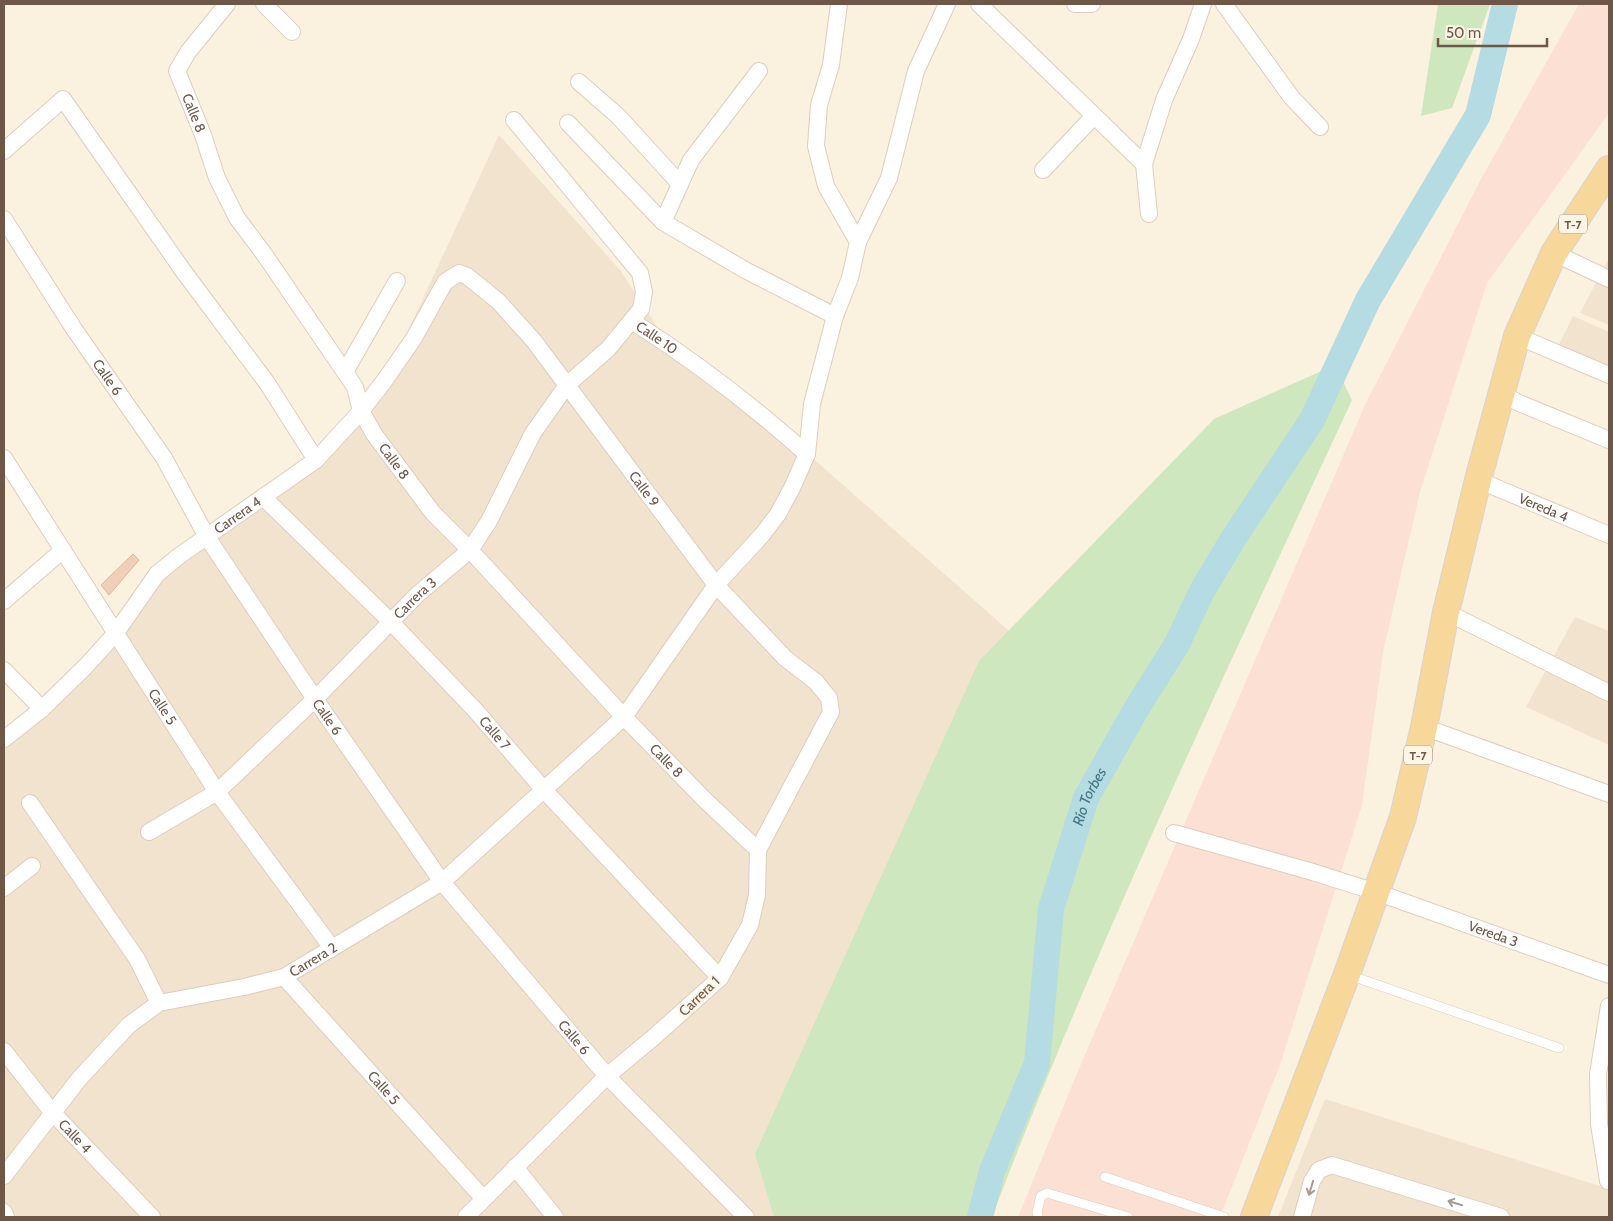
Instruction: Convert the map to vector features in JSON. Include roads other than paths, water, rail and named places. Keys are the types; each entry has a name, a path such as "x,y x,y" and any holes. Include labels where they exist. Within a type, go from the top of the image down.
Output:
{"main road":[{"name":"T-7","path":"1254,1217 1347,974 1403,817 1424,727 1446,612 1478,480 1517,336 1554,253 1609,169"}],"street":[{"name":"Calle 8","path":"227,4 188,52 177,71 203,135 217,178 237,218 355,387 361,411 382,446 432,513 470,550 624,717 705,800 758,850"},
{"path":"264,4 292,32"},
{"path":"839,4 831,65 819,105 816,146 826,186 858,242"},
{"path":"807,454 812,404 834,316 850,278 858,242 889,178 916,71 947,4"},
{"path":"979,4 1093,117 1144,164"},
{"path":"1075,4 1092,4"},
{"path":"1149,214 1144,164 1164,100 1191,39 1203,4"},
{"path":"1224,4 1292,98 1320,127"},
{"path":"662,222 691,160 759,71"},
{"path":"579,82 619,118 680,184"},
{"path":"4,151 63,99 184,272 268,383 316,460"},
{"path":"1043,170 1093,117"},
{"name":"Calle 10","path":"514,120 640,273 644,292 641,309 632,321 670,346 784,433 807,454"},
{"path":"568,123 662,222 745,270 834,316"},
{"name":"Calle 6","path":"4,219 74,329 164,458 207,537 315,699 442,882 607,1076 746,1217"},
{"path":"1554,253 1609,279"},
{"name":"Calle 9","path":"452,277 459,273 467,276 498,301 534,341 716,584 785,658 816,682 829,698 831,712"},
{"name":"Carrera 4","path":"4,739 42,709 116,634 157,574 179,556 316,460 361,411 414,338 445,282 452,277"},
{"path":"345,372 398,281"},
{"name":"Carrera 3","path":"149,832 217,792 315,699 390,622 470,550 489,521 533,433 567,385 608,350 632,321"},
{"path":"1517,336 1609,375"},
{"path":"1501,393 1519,403 1609,440"},
{"name":"Carrera 2","path":"4,1176 52,1112 108,1046 129,1025 159,1003 244,987 284,977 442,882 545,791 624,717 716,584 762,535 778,514 807,454"},
{"name":"Calle 5","path":"4,458 217,792 332,948"},
{"name":"Vereda 4","path":"1478,480 1609,534"},
{"name":"Calle 7","path":"263,496 390,622 475,710 545,791 720,978"},
{"path":"4,601 63,550"},
{"path":"1446,612 1609,693"},
{"path":"4,670 42,709"},
{"name":"Carrera 1","path":"466,1217 607,1076 720,978 750,925 757,895 758,850 831,712"},
{"path":"1424,727 1609,794"},
{"path":"30,804 137,959 159,1003"},
{"name":"Vereda 3","path":"1174,833 1313,872 1376,892 1609,975"},
{"path":"4,888 32,866"},
{"name":"Calle 5","path":"284,977 484,1198"},
{"path":"1608,1181 1599,1124 1598,1074 1609,1006"},
{"name":"Calle 4","path":"4,1051 52,1112 152,1217"},
{"path":"1302,1217 1312,1181 1319,1170 1332,1165 1501,1217"},
{"path":"515,1167 554,1217"},
{"path":"4,1212 6,1217"}],"lane":[{"path":"1347,974 1559,1048"},
{"path":"1104,1177 1224,1217"},
{"path":"1038,1217 1037,1211 1041,1196 1047,1193 1128,1217"}],"waterway":[{"name":"Río Torbes","path":"980,1217 992,1171 1037,1063 1051,909 1086,798 1138,706 1177,644 1202,591 1233,539 1312,420 1368,300 1478,115 1505,4"}]}
